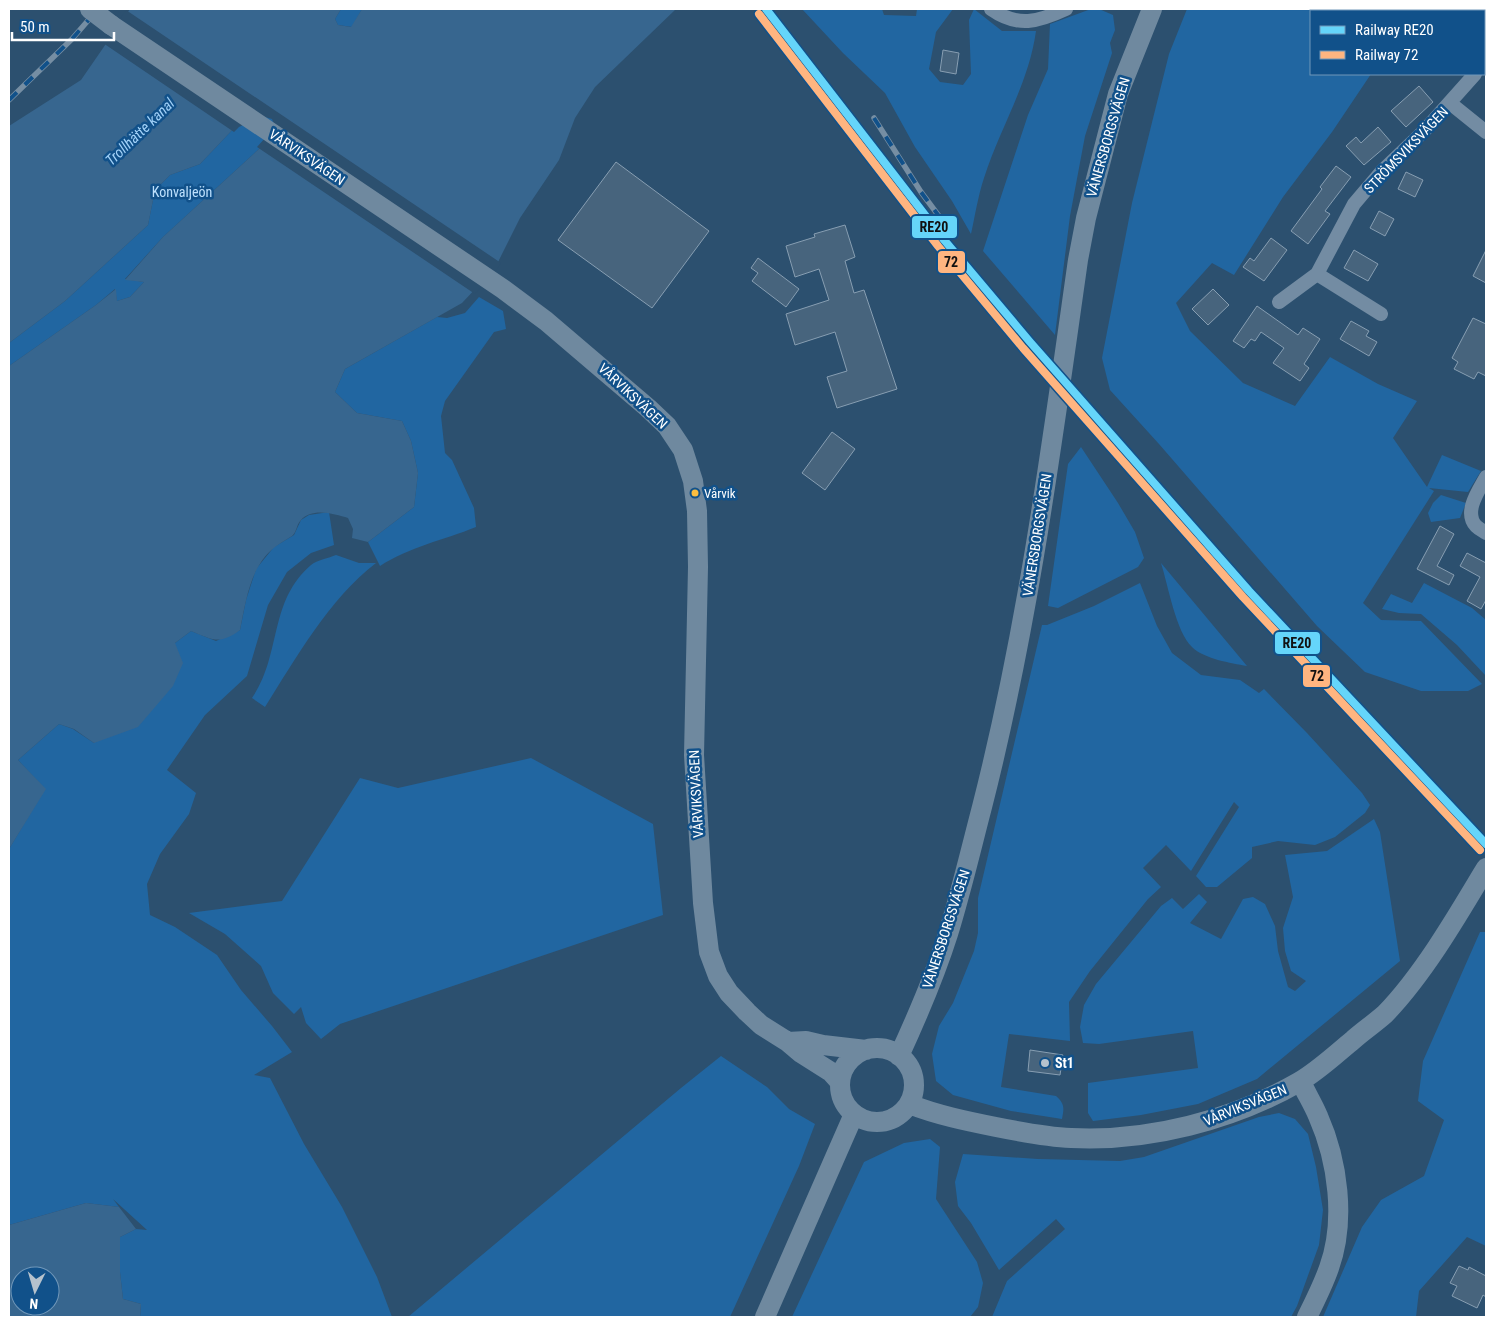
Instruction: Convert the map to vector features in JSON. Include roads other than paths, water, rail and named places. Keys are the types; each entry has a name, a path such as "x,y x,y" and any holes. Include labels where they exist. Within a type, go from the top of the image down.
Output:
{"street":[{"name":"VÅRVIKSVÄGEN","path":"90,9 502,289 546,321 667,426 683,450 695,493 698,550 693,737 695,787 709,952 718,976 730,993 761,1025 831,1072 840,1082"},
{"path":"992,9 1004,18 1026,22 1041,20 1066,9"},
{"name":"VÄNERSBORGSVÄGEN","path":"899,1056 912,1029 947,936 999,739 1025,611 1086,218 1118,94 1149,10"},
{"name":"STRÖMSVIKSVÄGEN","path":"1279,302 1317,274 1354,204 1382,170 1425,130 1474,75"},
{"name":"STRÖMSVIKSVÄGEN","path":"1450,104 1486,132"},
{"path":"1317,274 1381,314"},
{"path":"1486,477 1471,508 1472,518 1476,526 1486,533"},
{"name":"VÅRVIKSVÄGEN","path":"908,1104 954,1118 1029,1134 1071,1138 1108,1138 1150,1134 1191,1125 1221,1117 1270,1097 1300,1082 1385,1014 1430,956 1486,868"},
{"path":"788,1042 806,1041 866,1050 883,1049 899,1056 908,1066 913,1078 913,1091 908,1104 899,1114 887,1121 866,1120 854,1114 845,1105 843,1099 840,1082 843,1070 852,1058 866,1050"},
{"path":"1300,1082 1318,1117 1332,1160 1339,1215 1337,1235 1329,1267 1307,1317"},
{"path":"765,1317 854,1114"}],"water":[{"name":"Trollhätte kanal","path":"130,9 341,9 335,19 338,25 351,27 362,9 676,9 595,87 575,118 559,160 520,218 495,268 462,303 345,369 335,392 357,413 402,421 411,441 418,473 414,507 368,542 352,538 353,529 348,518 324,513 306,516 299,522 294,534 275,547 260,564 250,585 240,630 227,638 216,640 191,631 175,643 183,663 173,686 138,727 94,743 74,729 59,724 18,760 46,789 9,849 9,366 116,289 117,301 130,297 144,282 125,280 163,237 260,148 278,127 274,117 261,113 237,125 200,164 170,175 155,190 148,225 65,301 9,343 9,126 81,80"},
{"path":"86,1203 119,1207 136,1229 120,1237 120,1272 123,1299 141,1304 140,1317 9,1317 9,1225"}],"railway":[{"path":"9,100 72,39 98,9"},
{"path":"874,118 921,192 953,235"}],"rail line":[{"name":"RE20","path":"766,9 945,241 1030,342 1249,591 1486,844"},
{"name":"72","path":"759,14 938,246 1023,348 1243,597 1480,850"}],"place":[{"name":"Vårvik","path":"695,493"},
{"name":"St1","path":"1045,1063"}],"park label":[{"name":"Konvaljeön","path":"182,192"}]}
